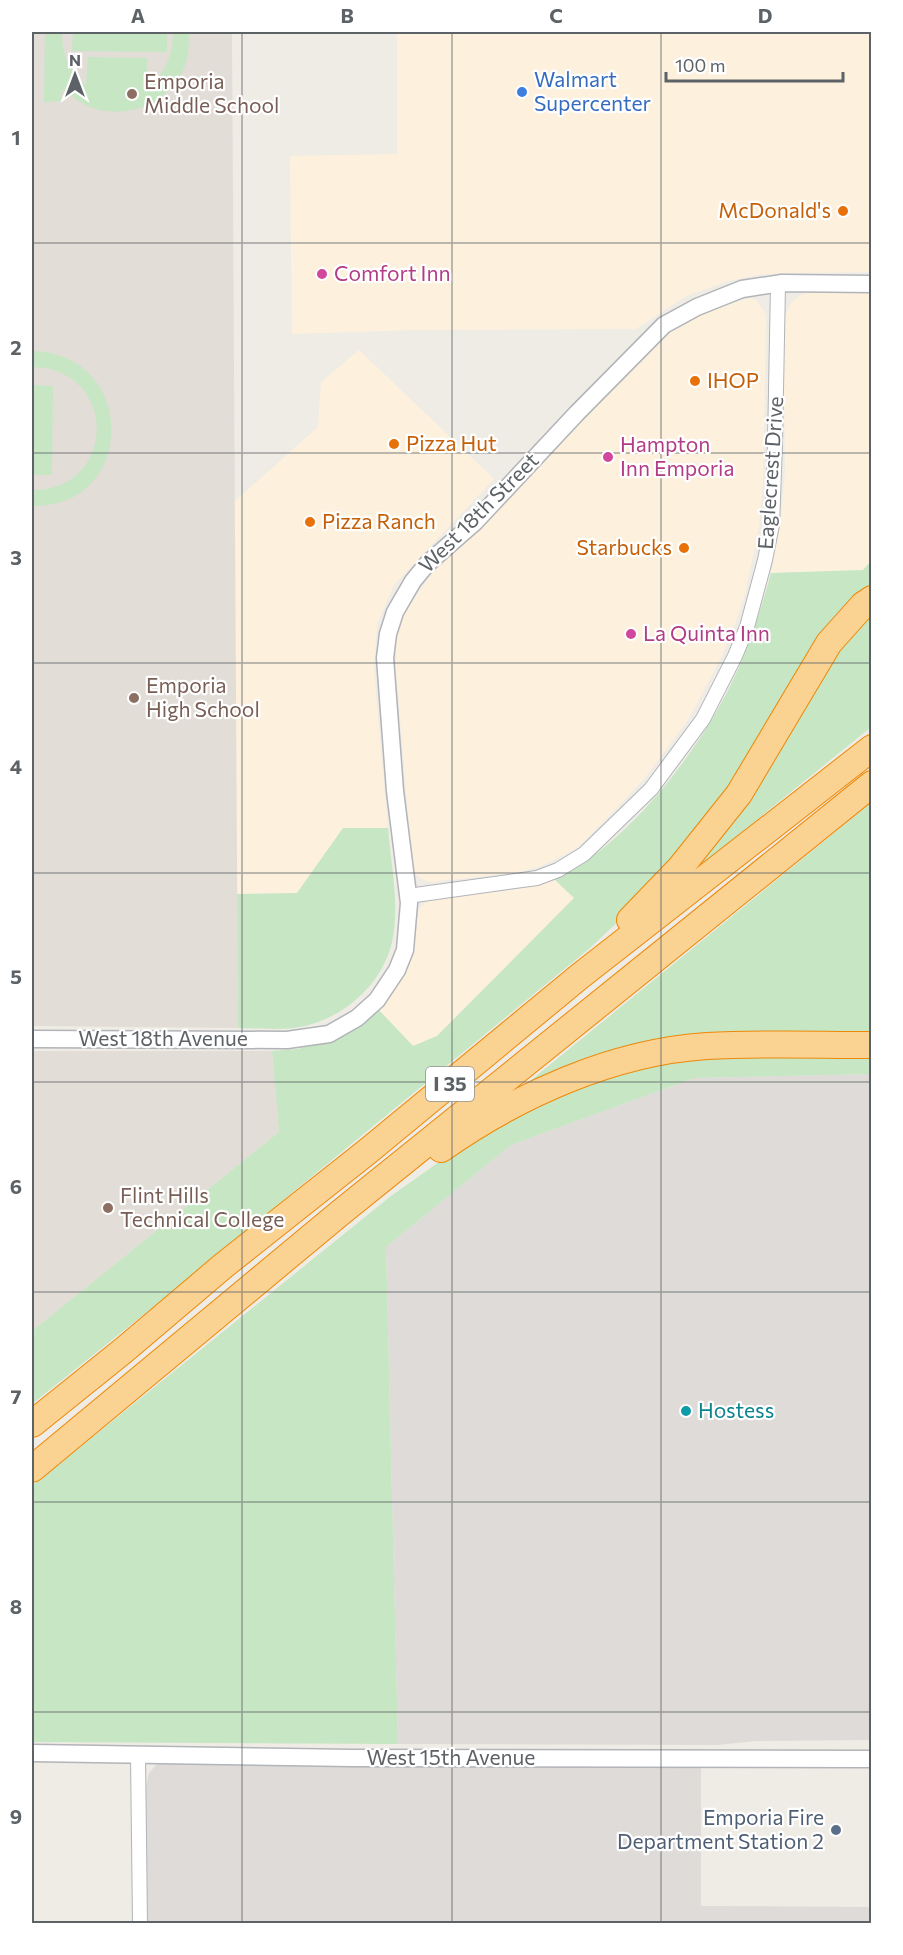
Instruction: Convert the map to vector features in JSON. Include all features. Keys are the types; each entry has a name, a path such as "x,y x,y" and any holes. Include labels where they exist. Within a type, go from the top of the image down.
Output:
{"highway":[{"path":"580,976 617,933 680,868 739,794 829,643 872,599"},
{"name":"I 35","path":"32,1424 580,976 872,748"},
{"name":"I 35","path":"32,1469 340,1213 872,784"},
{"path":"340,1213 510,1107 540,1092 601,1069 663,1052 707,1046 872,1045"}],"street":[{"name":"West 18th Street","path":"294,1039 329,1034 357,1018 377,1000 397,970 405,950 408,896 395,791 385,658 394,612 413,581 427,564 475,522 577,413 664,326 697,307 742,290 778,284 872,284"},
{"name":"Eaglecrest Drive","path":"408,896 509,883 537,878 558,870 584,854 651,789 704,719 747,627 772,525 776,444 778,284"},
{"name":"West 18th Avenue","path":"32,1039 294,1039"},
{"path":"844,1759 872,1749"},
{"name":"West 15th Avenue","path":"32,1753 343,1758 872,1759"},
{"path":"138,1754 140,1923"}],"shaded area":[{"name":"Emporia High School","path":"32,32 232,32 238,1028 32,1026"},
{"path":"397,32 871,32 871,272 786,273 757,275 729,281 686,296 636,329 413,330 292,334 290,156 397,154"},
{"path":"871,293 871,561 863,570 771,573 781,519 785,470 783,321 790,304 800,295"},
{"path":"752,298 757,301 766,315 763,484 759,527 745,594 736,621 720,660 688,720 644,779 578,847 539,867 516,873 429,882 420,878 415,874 412,866 396,669 396,637 405,611 431,575 659,338 676,325 721,305"},
{"path":"359,350 494,479 394,585 377,624 374,669 388,828 343,828 297,893 237,894 234,502 318,427 321,382"},
{"path":"554,879 574,898 437,1036 413,1046 378,1009 392,993 414,945 419,908 432,898 513,890"},
{"name":"Flint Hills Technical College","path":"32,1051 272,1051 279,1132 32,1331"},
{"path":"871,1074 871,1740 756,1741 717,1745 398,1744 386,1247 511,1145 694,1078"},
{"path":"162,1762 701,1767 701,1906 872,1907 871,1924 144,1924 145,1791 149,1773"}],"green space":[{"path":"45,32 62,32 67,62 86,85 88,57 147,58 148,87 164,69 172,48 173,32 189,32 188,55 178,80 170,90 148,105 122,111 96,109 83,104 65,90 62,91 61,101 44,102"},
{"path":"73,32 167,32 167,52 72,51"},
{"path":"32,351 67,358 92,376 107,401 112,430 107,458 92,483 67,500 32,506 32,490 60,485 81,471 93,452 97,429 93,407 81,387 61,373 32,367"},
{"path":"32,385 53,386 52,475 32,475"},
{"path":"871,561 871,587 729,797 642,899 590,948 32,1404 32,1331 279,1132 272,1051 298,1049 331,1039 378,1009 413,1046 437,1036 574,898 554,879 586,861 636,819 658,795 698,742 730,687 742,660 771,573 863,570"},
{"path":"871,606 871,727 695,870 815,675"},
{"path":"871,803 871,1034 759,1036 525,1085"},
{"path":"343,828 388,828 395,914 392,942 379,974 356,1000 326,1019 293,1028 238,1028 237,894 297,893"},
{"path":"871,1052 871,1074 694,1078 511,1145 386,1247 398,1744 32,1742 32,1486 391,1196 500,1123 599,1078 686,1057"}],"place":[{"name":"Walmart Supercenter","path":"522,92"},
{"name":"Emporia Middle School","path":"132,94"},
{"name":"McDonald's","path":"843,211"},
{"name":"Comfort Inn","path":"322,274"},
{"name":"IHOP","path":"695,381"},
{"name":"Pizza Hut","path":"394,444"},
{"name":"Hampton Inn Emporia","path":"608,457"},
{"name":"Pizza Ranch","path":"310,522"},
{"name":"Starbucks","path":"684,548"},
{"name":"La Quinta Inn","path":"631,634"},
{"name":"Emporia High School","path":"134,698"},
{"name":"Flint Hills Technical College","path":"108,1208"},
{"name":"Hostess","path":"686,1411"},
{"name":"Emporia Fire Department Station 2","path":"836,1830"}]}
